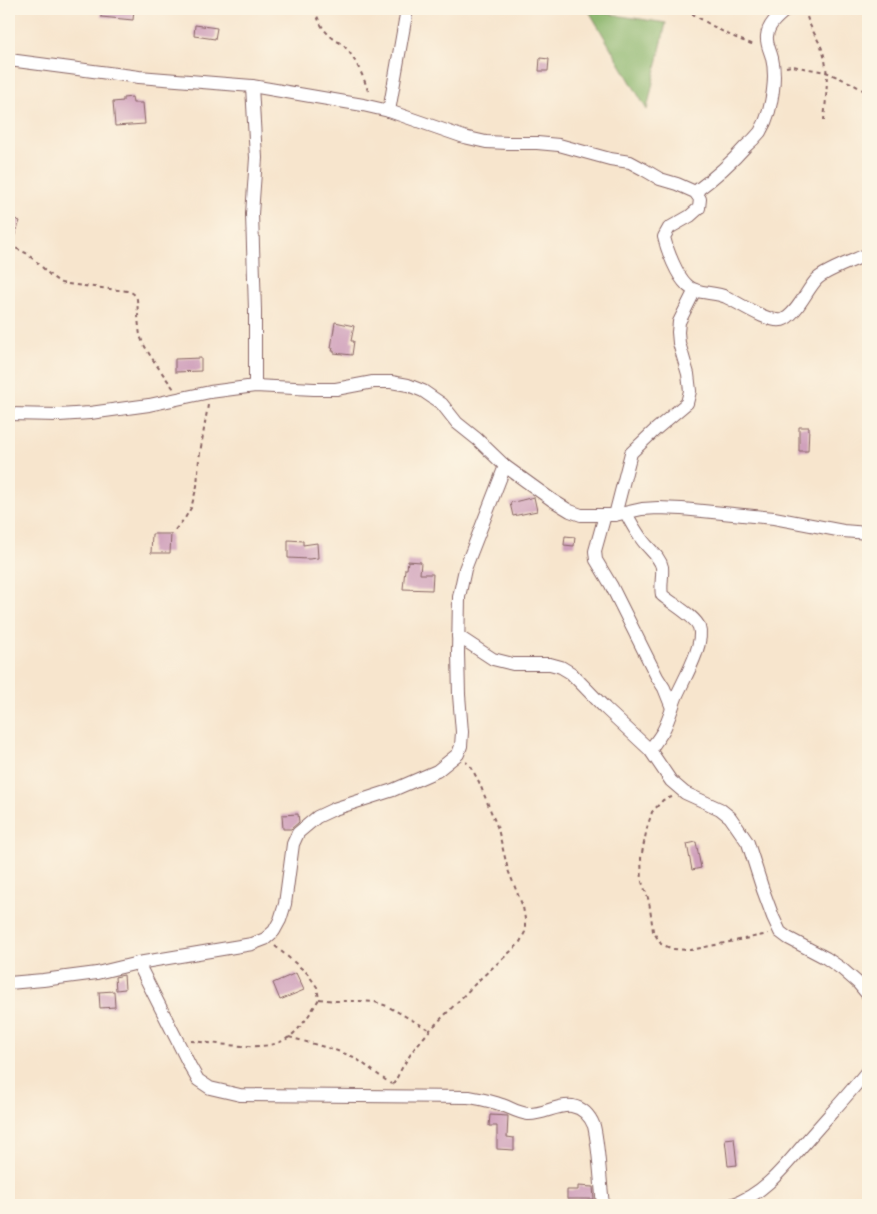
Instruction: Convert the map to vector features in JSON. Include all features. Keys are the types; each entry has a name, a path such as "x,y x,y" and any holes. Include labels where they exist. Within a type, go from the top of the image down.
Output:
{"street":[{"path":"389,111 407,9"},
{"path":"695,192 715,177 760,132 769,112 774,69 767,43 767,35 775,20 787,9"},
{"path":"9,60 139,77 252,86 389,111 464,137 486,142 559,145 610,159 630,162 660,179 695,192 700,199 699,208 690,216 669,228 664,237 667,249 682,279 688,286 695,290 725,296 743,307 774,320 782,320 789,316 818,278 827,272 868,254"},
{"path":"252,86 256,158 252,214 255,386"},
{"path":"672,708 664,688 654,672 612,585 596,560 595,551 615,515 631,453 654,430 687,403 690,392 688,374 679,343 678,332 679,322 695,290"},
{"path":"9,414 58,415 90,413 149,405 210,392 255,386 336,389 373,382 408,384 423,391 442,404 457,423 477,438 505,466 552,500 570,511 581,515 615,515 642,509 658,508 682,509 774,518 843,531 868,533"},
{"path":"9,983 97,973 138,963 252,944 265,939 274,931 285,904 293,844 298,833 317,817 393,790 437,770 458,754 461,746 462,732 459,696 459,597 465,569 505,466"},
{"path":"615,515 635,530 662,565 662,595 694,619 699,627 699,644 692,662 663,730 650,750"},
{"path":"458,636 494,659 513,664 550,664 561,666 571,673 650,750 671,781 685,793 720,809 730,817 748,843 773,918 780,932 842,969 868,994"},
{"path":"138,963 198,1080 210,1088 240,1095 390,1091 469,1097 487,1100 527,1114 540,1113 560,1106 580,1108 587,1114 594,1126 603,1205"},
{"path":"731,1205 757,1192 776,1175 845,1099 868,1070"}],"path":[{"path":"315,9 323,29 350,52 366,84 371,107"},
{"path":"685,9 738,40 769,50"},
{"path":"806,9 825,59 827,96 824,120"},
{"path":"774,69 792,66 826,72 868,93"},
{"path":"9,245 26,253 61,283 132,292 137,299 140,335 143,344 182,398"},
{"path":"175,530 191,508 210,392"},
{"path":"289,1037 354,1057 390,1091 414,1049 430,1030 481,978 519,944 525,932 523,907 508,870 498,829 471,767 458,754"},
{"path":"685,793 663,800 652,812 641,858 642,882 650,900 653,931 661,944 673,949 691,950 780,932"},
{"path":"176,1040 270,1046 289,1037 304,1023 319,1000 317,987 307,973 265,939"},
{"path":"319,1000 375,1002 387,1006 430,1030"}],"green space":[{"path":"589,11 666,23 647,110"}],"building":[{"path":"101,9 134,9 133,20 101,17"},
{"path":"195,25 217,28 215,39 194,36"},
{"path":"540,58 549,59 548,71 539,71"},
{"path":"132,97 133,103 143,103 145,124 115,126 113,102 123,101 123,98"},
{"path":"9,217 20,221 10,248 9,248"},
{"path":"335,322 354,326 351,341 354,341 352,355 334,353 332,351"},
{"path":"201,358 201,371 175,372 175,359"},
{"path":"799,427 809,427 808,451 799,451"},
{"path":"534,497 537,511 513,516 510,503"},
{"path":"152,534 171,534 170,553 151,553"},
{"path":"565,536 575,537 574,546 564,545"},
{"path":"288,540 303,541 303,545 317,543 318,558 288,558"},
{"path":"408,561 421,562 420,574 433,574 432,590 403,589 405,569 407,569"},
{"path":"298,814 299,822 291,829 283,829 282,815"},
{"path":"696,842 701,868 692,870 687,844"},
{"path":"296,973 304,990 280,1000 273,983"},
{"path":"124,975 125,989 116,990 115,977"},
{"path":"114,991 115,1007 100,1008 99,992"},
{"path":"490,1115 508,1116 507,1137 514,1138 514,1150 497,1149 497,1126 489,1126"},
{"path":"734,1138 737,1165 728,1166 725,1139"},
{"path":"578,1186 593,1187 594,1199 567,1199 567,1190 578,1190"}]}
